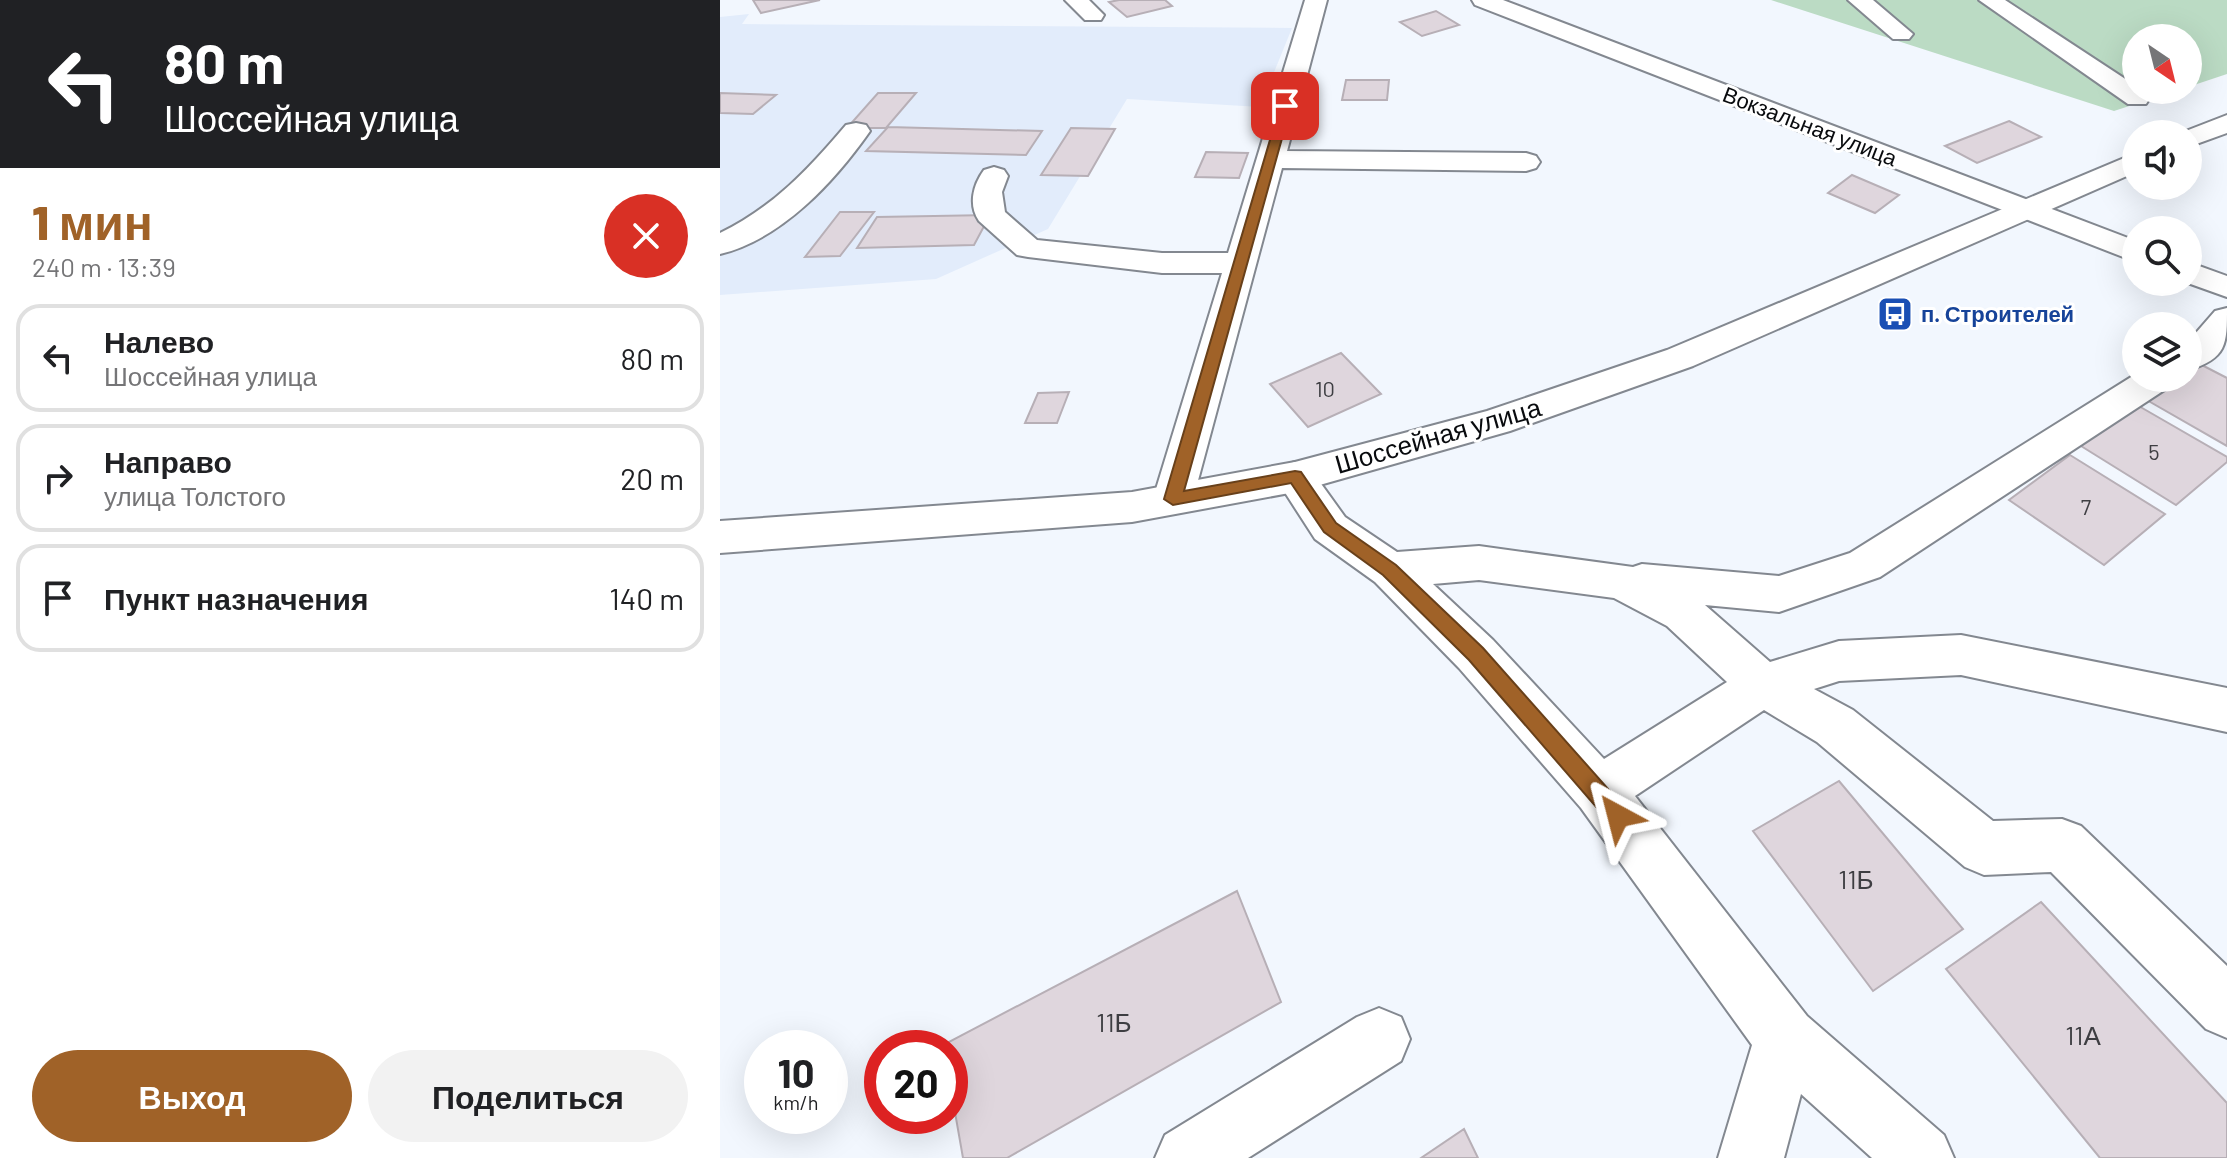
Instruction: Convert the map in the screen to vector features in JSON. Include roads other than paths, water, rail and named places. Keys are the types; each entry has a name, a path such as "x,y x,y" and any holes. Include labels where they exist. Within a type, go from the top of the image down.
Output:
{"street":[{"path":"1173,499 1316,0"},
{"name":"Вокзальная улица","path":"1483,0 2122,247"},
{"path":"1859,0 1901,34"},
{"path":"1990,0 2122,88"},
{"path":"2202,133 2227,123"},
{"path":"720,245 754,230 807,191 856,131"},
{"path":"1270,159 1526,162"},
{"name":"Шоссейная улица","path":"720,537 1132,507 1295,477 1497,422 1680,358 2122,168"},
{"path":"994,176 987,192 990,215 1028,248 1162,263 1239,263"},
{"path":"2202,277 2227,287"},
{"path":"2202,349 2227,319"},
{"path":"1390,570 1479,563 1622,581 1779,594 1865,565 2134,392"},
{"path":"1295,477 1330,528 1390,570 1476,654 1599,791 1785,1038 1921,1158"},
{"path":"1622,581 1683,613 1763,685 1835,726 1984,848 2062,845 2227,1008"},
{"path":"1599,791 1763,685 1839,661 1961,655 2227,710"},
{"path":"1751,1158 1785,1038"},
{"path":"1188,1158 1379,1039"}],"place":[{"name":"п. Строителей","path":"1895,314"}]}
